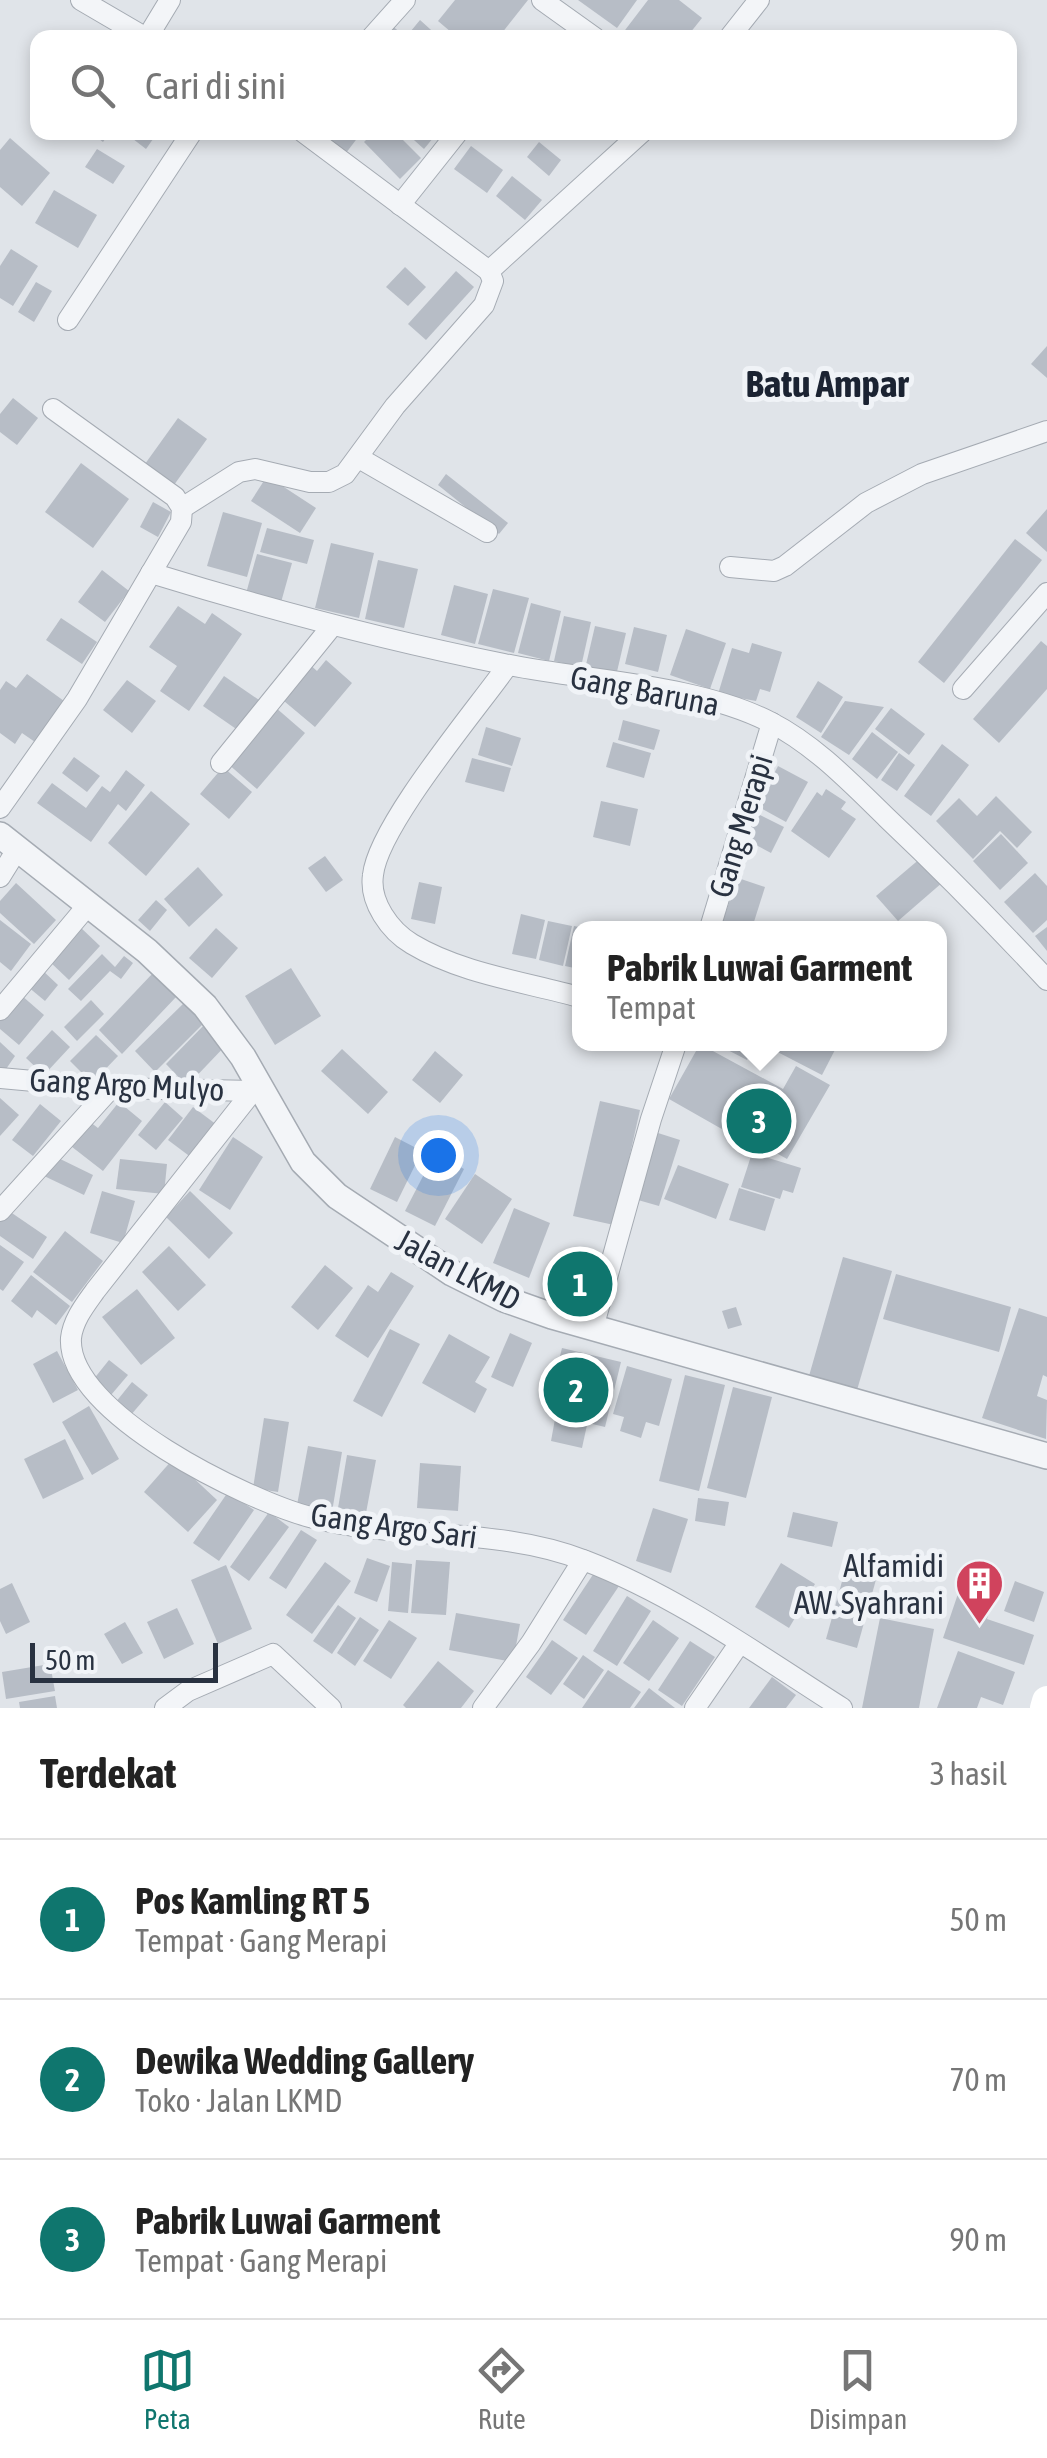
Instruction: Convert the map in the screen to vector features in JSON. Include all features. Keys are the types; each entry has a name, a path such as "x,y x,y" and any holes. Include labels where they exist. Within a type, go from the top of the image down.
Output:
{"main road":[{"path":"1045,1708 1047,1701"}],"street":[{"path":"82,0 133,30"},
{"path":"152,30 170,0"},
{"path":"378,30 405,0"},
{"path":"542,0 584,30"},
{"path":"735,30 759,0"},
{"path":"68,320 187,140"},
{"path":"0,808 76,698 174,538 182,508 240,472 256,469 310,482 329,482 345,474 395,406 484,305 492,281 489,271 314,140"},
{"path":"400,205 452,140"},
{"path":"489,271 633,140"},
{"path":"53,409 175,497 182,508"},
{"path":"730,567 774,571 866,504 922,474 1047,431"},
{"path":"359,458 487,532"},
{"name":"Gang Baruna","path":"151,573 332,626 508,665 694,698 737,708 772,723 804,743 850,783 966,894 1047,980"},
{"path":"962,690 1047,593"},
{"path":"221,763 332,626"},
{"path":"508,665 398,816 375,863 372,887 387,921 410,943 470,967 572,995"},
{"name":"Gang Merapi","path":"712,921 772,723"},
{"path":"0,877 9,842"},
{"name":"Jalan LKMD","path":"9,842 147,951 204,1006 303,1162 354,1209 478,1286 527,1308 592,1328 1047,1456"},
{"path":"0,1010 88,904"},
{"path":"592,1328 674,1051"},
{"name":"Gang Argo Mulyo","path":"0,1078 112,1088 256,1088"},
{"path":"0,1211 112,1088"},
{"name":"Gang Argo Sari","path":"256,1088 83,1309 73,1328 72,1345 82,1372 112,1409 136,1430 214,1477 268,1503 310,1517 509,1542 583,1560 642,1586 842,1708"},
{"path":"483,1708 532,1643 583,1560"},
{"path":"695,1708 738,1644"},
{"path":"165,1708 188,1691 276,1655 331,1708"}],"building":[{"path":"455,0 528,0 504,30 449,30 438,21"},
{"path":"578,0 637,0 617,28"},
{"path":"648,0 679,0 702,18 692,30 625,30"},
{"path":"420,20 431,30 412,30"},
{"path":"10,138 50,173 22,206 0,187 0,150"},
{"path":"134,140 152,140 146,149"},
{"path":"330,140 356,140 346,153"},
{"path":"403,140 421,158 400,179 364,142"},
{"path":"414,140 431,140 424,149"},
{"path":"539,142 561,160 549,176 527,157"},
{"path":"471,146 503,170 487,193 454,169"},
{"path":"97,149 125,166 113,184 85,167"},
{"path":"512,176 542,200 525,220 496,196"},
{"path":"54,190 97,215 78,248 35,223"},
{"path":"11,249 38,266 13,306 0,298 0,266"},
{"path":"405,267 426,287 408,306 386,287"},
{"path":"456,271 474,287 426,340 408,324"},
{"path":"36,282 52,291 34,322 18,312"},
{"path":"1047,346 1047,378 1031,364"},
{"path":"13,398 38,418 17,445 0,432 0,414"},
{"path":"178,418 207,439 174,485 145,464"},
{"path":"81,463 129,499 93,548 45,512"},
{"path":"446,474 508,523 499,534 438,485"},
{"path":"267,476 316,508 300,533 251,501"},
{"path":"153,502 171,512 158,537 140,527"},
{"path":"1047,509 1047,552 1026,533"},
{"path":"223,512 262,523 247,577 207,566"},
{"path":"267,528 314,540 307,564 260,552"},
{"path":"1015,539 1042,560 944,683 918,662"},
{"path":"331,543 374,553 359,618 315,608"},
{"path":"257,554 292,563 280,606 245,597"},
{"path":"378,560 418,569 404,628 365,619"},
{"path":"102,570 129,591 105,622 78,602"},
{"path":"454,585 488,594 475,644 441,635"},
{"path":"493,589 529,598 514,653 478,644"},
{"path":"531,603 561,611 549,661 518,653"},
{"path":"178,606 205,624 212,613 242,634 189,711 160,691 177,666 149,647"},
{"path":"564,616 591,622 581,667 554,661"},
{"path":"61,618 97,642 82,664 46,640"},
{"path":"595,626 626,633 616,676 585,669"},
{"path":"634,627 667,635 658,672 625,664"},
{"path":"686,629 726,643 710,689 670,675"},
{"path":"1041,641 1047,646 1047,689 999,743 973,719"},
{"path":"752,643 782,652 770,692 760,689 756,701 718,694 732,648 749,653"},
{"path":"326,660 352,683 315,727 278,696 307,662 317,671"},
{"path":"27,674 64,701 35,742 22,733 15,744 0,733 0,690 6,681 16,688"},
{"path":"224,676 262,702 242,733 203,706"},
{"path":"127,680 156,701 132,733 103,710"},
{"path":"818,681 843,697 821,733 796,717"},
{"path":"845,701 884,707 849,755 821,737"},
{"path":"275,707 305,733 257,789 227,763"},
{"path":"891,708 925,734 909,755 875,729"},
{"path":"623,720 660,730 654,750 618,740"},
{"path":"486,727 521,738 512,766 478,755"},
{"path":"872,732 898,752 877,779 852,759"},
{"path":"613,742 651,753 644,778 606,767"},
{"path":"942,744 969,765 931,816 904,796"},
{"path":"899,753 915,765 897,791 881,780"},
{"path":"74,757 100,776 87,792 62,773"},
{"path":"472,758 511,768 504,792 465,782"},
{"path":"778,766 808,782 786,822 757,806"},
{"path":"223,767 252,792 229,819 200,794"},
{"path":"126,770 145,785 126,811 118,804 91,842 37,803 52,783 86,808 102,786 110,792"},
{"path":"826,789 846,802 841,809 856,819 829,858 791,831 817,792 822,796"},
{"path":"151,791 190,824 146,876 108,843"},
{"path":"996,796 1032,832 1017,848 1000,831 973,859 936,821 959,798 977,816"},
{"path":"601,801 638,809 630,846 593,837"},
{"path":"756,813 784,827 771,853 743,838"},
{"path":"1001,834 1028,863 1000,890 973,861"},
{"path":"325,856 343,880 326,892 308,868"},
{"path":"922,857 943,882 898,921 876,896"},
{"path":"198,867 223,895 189,927 164,899"},
{"path":"1035,873 1047,886 1047,920 1033,933 1004,902"},
{"path":"738,878 765,887 754,921 723,921"},
{"path":"419,882 442,887 435,924 411,919"},
{"path":"16,883 56,920 34,944 0,913 0,901"},
{"path":"156,900 167,910 150,931 138,920"},
{"path":"521,914 545,920 536,959 512,954"},
{"path":"0,920 31,944 11,971 0,962"},
{"path":"548,921 572,926 563,966 539,960"},
{"path":"79,926 100,946 69,980 48,960"},
{"path":"1047,927 1047,951 1035,936"},
{"path":"216,928 238,948 212,978 189,958"},
{"path":"572,935 572,968 565,966"},
{"path":"102,954 115,967 124,956 133,963 121,979 110,971 81,1001 68,989"},
{"path":"291,968 321,1016 275,1045 245,996"},
{"path":"41,969 58,985 45,1001 27,986"},
{"path":"153,973 177,996 122,1054 99,1030"},
{"path":"21,995 44,1015 19,1045 0,1029 0,1019"},
{"path":"91,1000 104,1014 77,1041 64,1027"},
{"path":"185,1002 205,1022 155,1072 135,1051"},
{"path":"207,1022 228,1043 187,1086 166,1064"},
{"path":"52,1030 70,1047 44,1075 26,1058"},
{"path":"96,1035 118,1056 92,1083 70,1061"},
{"path":"0,1042 15,1056 4,1072 0,1072"},
{"path":"342,1049 388,1092 368,1114 321,1071"},
{"path":"435,1051 463,1075 440,1103 412,1080"},
{"path":"696,1051 713,1051 783,1089 796,1066 830,1085 787,1159 760,1144 757,1149 669,1099"},
{"path":"730,1051 752,1051 747,1060"},
{"path":"776,1051 834,1051 822,1075"},
{"path":"0,1098 19,1115 0,1136"},
{"path":"600,1101 640,1110 614,1225 573,1216"},
{"path":"119,1102 142,1121 103,1171 67,1143 86,1119 98,1128"},
{"path":"165,1102 183,1118 156,1150 138,1135"},
{"path":"40,1104 61,1121 33,1156 12,1140"},
{"path":"193,1107 221,1128 196,1161 168,1140"},
{"path":"658,1133 680,1140 659,1206 638,1200"},
{"path":"233,1137 263,1157 230,1210 199,1190"},
{"path":"395,1137 422,1151 397,1202 370,1189"},
{"path":"435,1153 464,1169 435,1226 405,1211"},
{"path":"752,1153 801,1168 793,1193 783,1190 780,1199 741,1187"},
{"path":"52,1155 93,1175 84,1195 42,1175"},
{"path":"120,1159 167,1164 164,1194 116,1189"},
{"path":"678,1165 729,1184 716,1219 664,1199"},
{"path":"475,1174 512,1199 482,1244 445,1219"},
{"path":"739,1188 775,1199 765,1231 729,1220"},
{"path":"102,1191 135,1201 123,1243 90,1233"},
{"path":"190,1191 233,1233 209,1259 166,1217"},
{"path":"514,1208 550,1223 529,1278 493,1263"},
{"path":"6,1209 47,1237 33,1259 0,1236 0,1218"},
{"path":"65,1231 103,1261 72,1302 33,1272"},
{"path":"0,1245 24,1262 3,1291 0,1289"},
{"path":"169,1246 206,1285 178,1311 142,1272"},
{"path":"591,1255 610,1265 584,1315 551,1298 570,1262 584,1269"},
{"path":"843,1257 892,1271 857,1390 809,1376"},
{"path":"325,1265 353,1288 318,1330 291,1307"},
{"path":"391,1272 414,1286 368,1358 335,1336 368,1285 378,1292"},
{"path":"896,1274 1011,1307 999,1352 883,1319"},
{"path":"31,1275 70,1306 56,1325 37,1310 32,1318 11,1301"},
{"path":"137,1289 175,1338 141,1365 102,1317"},
{"path":"736,1307 742,1325 728,1329 722,1311"},
{"path":"1019,1308 1047,1317 1047,1377 1043,1375 1037,1396 1047,1400 1046,1439 982,1418"},
{"path":"390,1329 420,1344 382,1417 353,1401"},
{"path":"510,1333 532,1343 513,1387 491,1377"},
{"path":"449,1334 490,1357 475,1382 487,1389 475,1413 422,1383"},
{"path":"562,1348 621,1362 605,1427 546,1413"},
{"path":"57,1351 78,1390 53,1403 33,1364"},
{"path":"109,1360 128,1375 111,1395 93,1380"},
{"path":"627,1366 672,1379 659,1426 646,1422 641,1438 620,1431 624,1417 613,1414"},
{"path":"685,1375 725,1385 699,1491 659,1481"},
{"path":"132,1382 148,1395 130,1416 115,1403"},
{"path":"733,1387 772,1397 746,1498 707,1488"},
{"path":"89,1406 119,1459 92,1475 62,1422"},
{"path":"264,1418 289,1422 278,1492 253,1488"},
{"path":"555,1419 587,1425 582,1448 551,1441"},
{"path":"65,1439 84,1479 43,1499 24,1459"},
{"path":"308,1446 342,1452 332,1512 297,1505"},
{"path":"347,1455 376,1460 366,1513 338,1508"},
{"path":"173,1459 217,1500 188,1532 144,1492"},
{"path":"420,1463 461,1466 458,1511 417,1508"},
{"path":"228,1492 254,1510 219,1561 193,1543"},
{"path":"698,1498 729,1502 725,1526 695,1521"},
{"path":"653,1508 688,1519 671,1573 636,1561"},
{"path":"269,1512 289,1527 249,1581 230,1567"},
{"path":"793,1512 838,1522 832,1547 787,1537"},
{"path":"301,1530 317,1540 286,1589 269,1578"},
{"path":"367,1558 390,1566 377,1602 354,1593"},
{"path":"416,1560 450,1562 446,1615 411,1613"},
{"path":"325,1562 351,1581 312,1634 286,1615"},
{"path":"392,1562 412,1564 408,1613 388,1611"},
{"path":"781,1563 815,1584 789,1628 755,1607"},
{"path":"226,1565 252,1629 218,1644 191,1580"},
{"path":"846,1567 877,1576 857,1648 826,1639"},
{"path":"596,1570 619,1586 586,1635 563,1620"},
{"name":"Alfamidi AW. Syahrani","path":"964,1576 997,1587 987,1619 1034,1635 1024,1665 943,1638"},
{"path":"1015,1581 1044,1592 1034,1622 1004,1611"},
{"path":"12,1583 30,1622 6,1634 0,1621 0,1589"},
{"path":"627,1596 651,1611 617,1666 593,1651"},
{"path":"338,1605 356,1618 332,1654 313,1641"},
{"path":"177,1608 194,1644 164,1659 147,1622"},
{"path":"456,1613 520,1624 513,1662 449,1650"},
{"path":"360,1617 379,1630 355,1666 337,1653"},
{"path":"880,1618 934,1629 919,1708 862,1708"},
{"path":"389,1620 417,1638 391,1679 363,1661"},
{"path":"653,1620 679,1638 649,1681 623,1663"},
{"path":"125,1622 143,1653 122,1664 104,1634"},
{"path":"552,1640 578,1658 551,1695 526,1677"},
{"path":"690,1641 715,1657 682,1706 658,1690"},
{"path":"958,1651 1015,1672 1003,1705 981,1697 977,1708 937,1708"},
{"path":"583,1655 604,1670 584,1699 563,1684"},
{"path":"438,1661 474,1691 461,1708 406,1708 403,1705"},
{"path":"50,1664 55,1691 6,1699 2,1672"},
{"path":"608,1670 641,1692 630,1708 582,1708"},
{"path":"772,1677 796,1695 786,1708 749,1708"},
{"path":"649,1688 675,1708 634,1708"},
{"path":"55,1696 57,1708 20,1708 19,1702"}],"place":[{"name":"Pabrik Luwai Garment","path":"759,1121"},
{"name":"Pos Kamling RT 5","path":"580,1284"},
{"name":"Dewika Wedding Gallery","path":"576,1390"},
{"name":"Alfamidi AW. Syahrani","path":"979,1626"}],"district":[{"name":"Batu Ampar","path":"827,384"}]}
